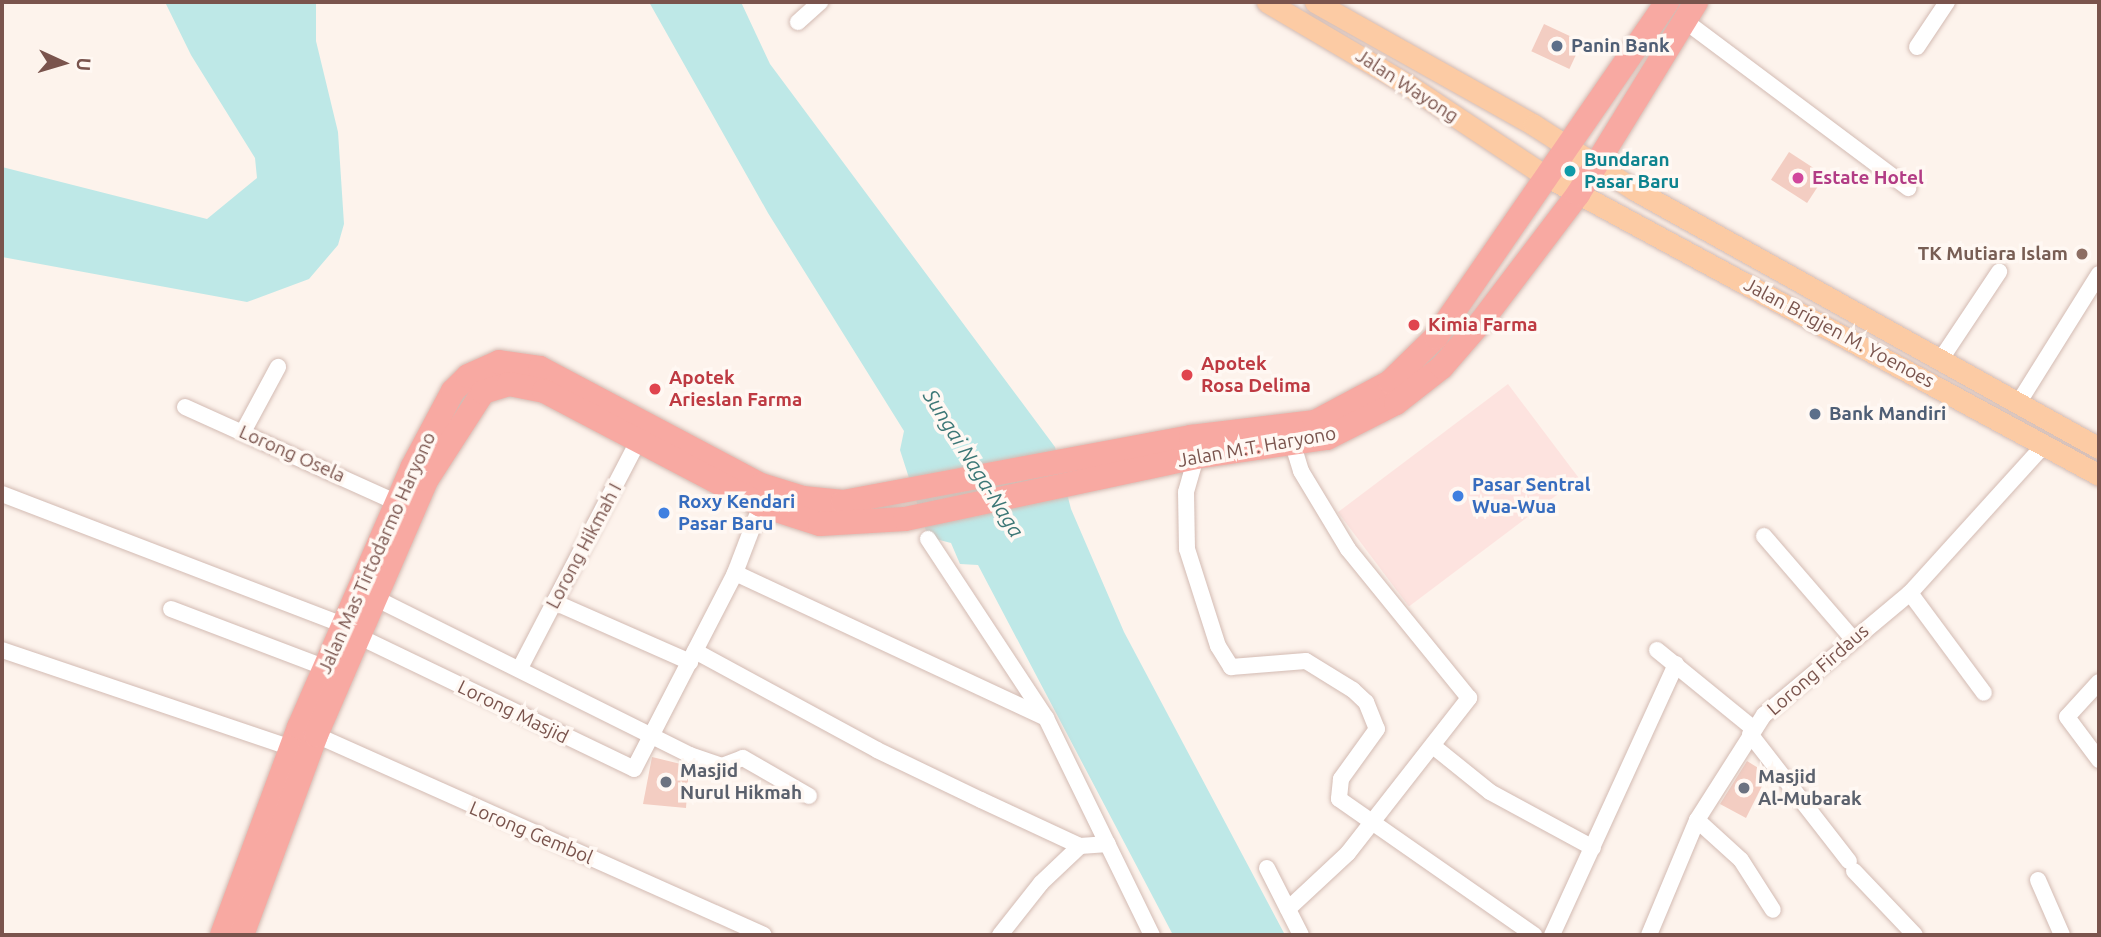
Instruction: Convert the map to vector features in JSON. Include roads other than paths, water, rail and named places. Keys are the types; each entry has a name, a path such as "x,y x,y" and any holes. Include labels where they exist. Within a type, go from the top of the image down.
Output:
{"highway":[{"name":"Jalan M.T. Haryono","path":"905,519 1191,437 1315,422 1355,405 1390,382 1436,337 1483,275 1565,143 1667,2"},
{"name":"Jalan M.T. Haryono","path":"1072,472 1293,444 1352,429 1442,367 1578,194 1690,11"},
{"name":"Jalan Mas Tirtodarmo Haryono","path":"222,935 302,737 352,632 398,503 453,391 484,366 518,362 540,368 761,505 820,524 905,519"},
{"name":"Jalan Mas Tirtodarmo Haryono","path":"242,935 302,737 326,668 377,599 427,479 483,392 524,385 643,432 761,485 803,498 843,502 1072,472"}],"main road":[{"name":"Jalan Wayong","path":"1267,2 1408,85 1544,175 1578,194"},
{"name":"Jalan Wayong","path":"1315,2 1565,143 1597,164"},
{"name":"Jalan Brigjen M. Yoenoes","path":"1597,164 2099,448"},
{"name":"Jalan Brigjen M. Yoenoes","path":"1578,194 2044,445 2097,469"}],"street":[{"path":"798,22 820,2"},
{"path":"1917,47 1947,2"},
{"path":"1690,11 1908,188"},
{"path":"1941,359 1999,272"},
{"path":"2019,402 2099,274"},
{"path":"243,432 278,367"},
{"name":"Lorong Osela","path":"185,407 398,503"},
{"name":"Lorong Hikmah I","path":"520,668 643,432"},
{"path":"1288,909 1372,825 1469,698 1348,549 1301,471 1293,444"},
{"name":"Lorong Firdaus","path":"1649,935 1697,820 1752,731 1786,692 1910,593 2044,445"},
{"path":"1196,457 1186,492 1184,530 1191,569 1218,646 1239,670 1306,661 1327,670 1366,702 1376,736 1341,779 1337,795 1372,825 1534,935"},
{"path":"2,494 352,632"},
{"path":"651,737 735,573 761,505"},
{"path":"1764,536 1853,639"},
{"path":"928,539 1046,718 1152,935"},
{"path":"735,573 1046,718"},
{"path":"1910,593 1984,693"},
{"path":"377,599 520,668 651,737 722,766 743,758 809,796"},
{"path":"554,602 692,656 877,750 1080,846 1108,844"},
{"path":"172,609 326,668"},
{"name":"Lorong Masjid","path":"352,632 629,770 639,765 651,737"},
{"name":"Lorong Gembol","path":"2,650 302,737 764,935"},
{"path":"1657,650 1752,731 1852,866 1915,935"},
{"path":"1552,935 1676,664"},
{"path":"2099,682 2067,717 2099,760"},
{"path":"1433,746 1490,792 1593,848"},
{"path":"1697,820 1741,860 1773,910"},
{"path":"1000,935 1041,883 1080,846"},
{"path":"1267,868 1301,935"},
{"path":"2038,880 2062,935"}],"water":[{"path":"165,2 316,2 316,41 338,132 344,224 338,245 309,279 247,302 2,257 2,167 207,219 257,178 255,158 191,55"},
{"name":"Sungai Naga-Naga","path":"649,2 741,2 770,64 1055,447 1071,509 1124,632 1285,935 1173,935 978,565 960,564 951,543 928,537 900,450 904,431 768,213"}],"place":[{"name":"Panin Bank","path":"1557,46"},
{"name":"Bundaran Pasar Baru","path":"1570,171"},
{"name":"Estate Hotel","path":"1798,178"},
{"name":"TK Mutiara Islam","path":"2082,254"},
{"name":"Kimia Farma","path":"1414,325"},
{"name":"Apotek Rosa Delima","path":"1187,375"},
{"name":"Apotek Arieslan Farma","path":"655,389"},
{"name":"Bank Mandiri","path":"1815,414"},
{"name":"Pasar Sentral Wua-Wua","path":"1458,496"},
{"name":"Roxy Kendari Pasar Baru","path":"664,513"},
{"name":"Masjid Nurul Hikmah","path":"666,782"},
{"name":"Masjid Al-Mubarak","path":"1744,788"}]}
